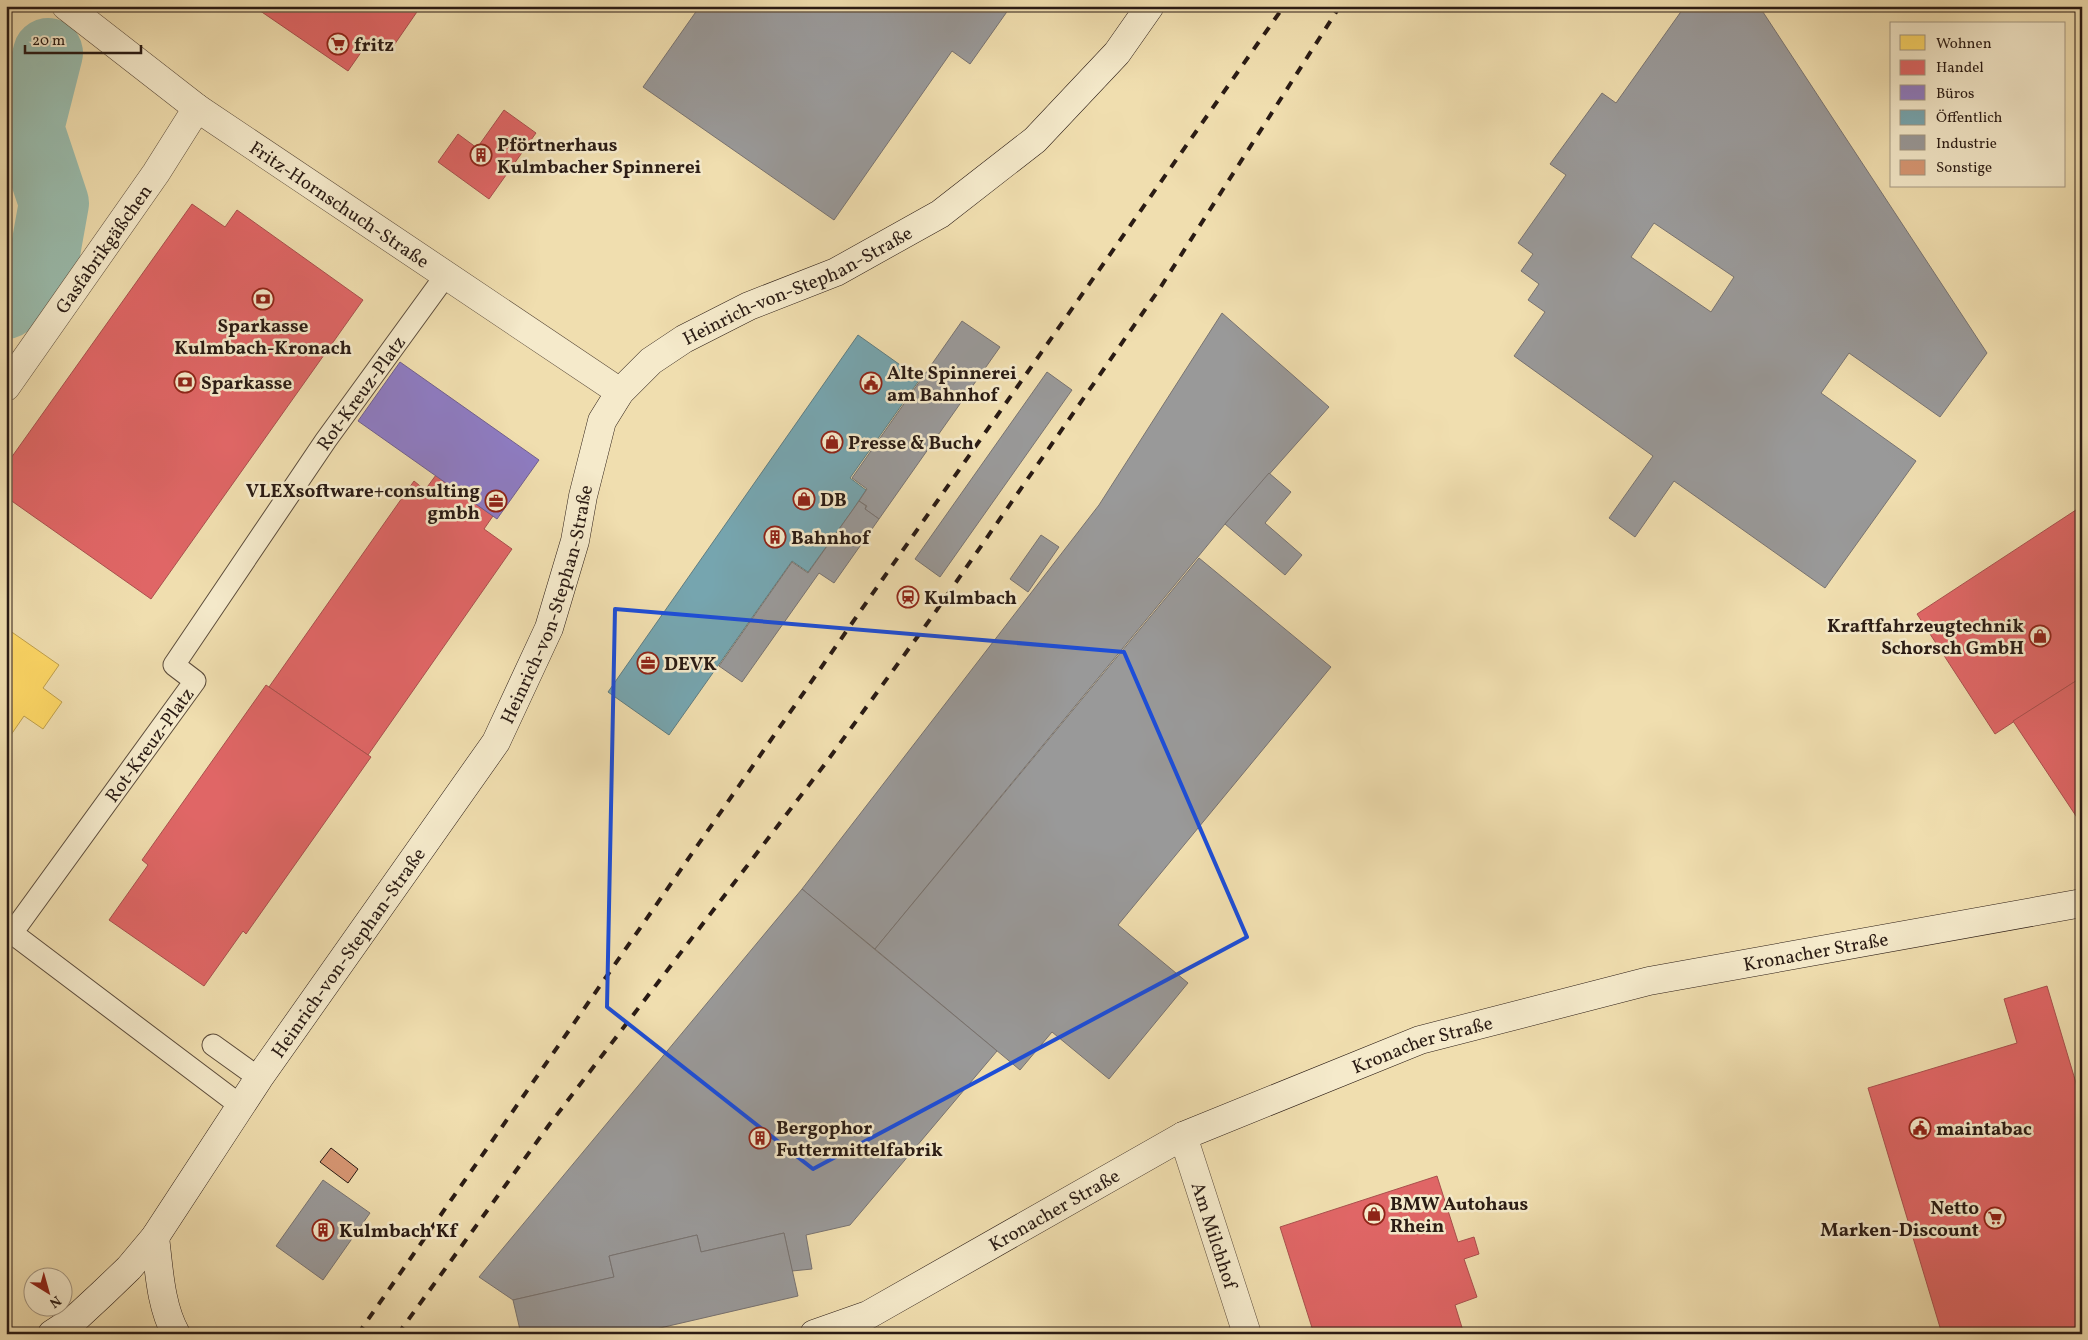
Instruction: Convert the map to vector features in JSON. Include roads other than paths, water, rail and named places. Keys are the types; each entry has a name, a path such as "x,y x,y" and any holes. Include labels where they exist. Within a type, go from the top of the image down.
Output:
{"street":[{"name":"Fritz-Hornschuch-Straße","path":"66,6 197,108 620,392"},
{"name":"Heinrich-von-Stephan-Straße","path":"52,1334 75,1319 103,1293 129,1268 155,1236 259,1078 496,742 549,628 574,541 602,421 620,392 651,361 684,339 749,306 836,272 940,214 1035,140 1117,53 1150,6"},
{"name":"Gasfabrikgäßchen","path":"6,387 156,174 197,108"},
{"name":"Kronacher Straße","path":"814,1334 868,1315 1183,1136 1420,1040 1630,986 2082,903"},
{"name":"Am Milchhof","path":"1183,1136 1247,1334"},
{"path":"155,1236 164,1298 171,1325 176,1334"}],"lane":[{"name":"Rot-Kreuz-Platz","path":"241,1106 12,933 195,681 174,665 326,440 446,275"},
{"path":"213,1045 259,1078"}],"waterway":[{"path":"6,304 44,259 54,203 29,128 48,53"}],"railway":[{"path":"358,1334 1284,6"},
{"path":"398,1334 549,1125 825,764 934,614 1160,288 1340,6"}],"place":[{"name":"fritz","path":"338,44"},
{"name":"Pförtnerhaus Kulmbacher Spinnerei","path":"481,155"},
{"name":"Sparkasse Kulmbach-Kronach","path":"263,299"},
{"name":"Sparkasse","path":"185,382"},
{"name":"Alte Spinnerei am Bahnhof","path":"871,383"},
{"name":"Presse & Buch","path":"832,442"},
{"name":"DB","path":"804,499"},
{"name":"VLEXsoftware+consulting gmbh","path":"496,501"},
{"name":"Bahnhof","path":"775,537"},
{"name":"Kulmbach","path":"908,597"},
{"name":"Kraftfahrzeugtechnik Schorsch GmbH","path":"2040,636"},
{"name":"DEVK","path":"648,663"},
{"name":"maintabac","path":"1920,1128"},
{"name":"Bergophor Futtermittelfabrik","path":"760,1138"},
{"name":"BMW Autohaus Rhein","path":"1374,1214"},
{"name":"Netto Marken-Discount","path":"1995,1218"},
{"name":"Kulmbach Kf","path":"323,1230"}]}
